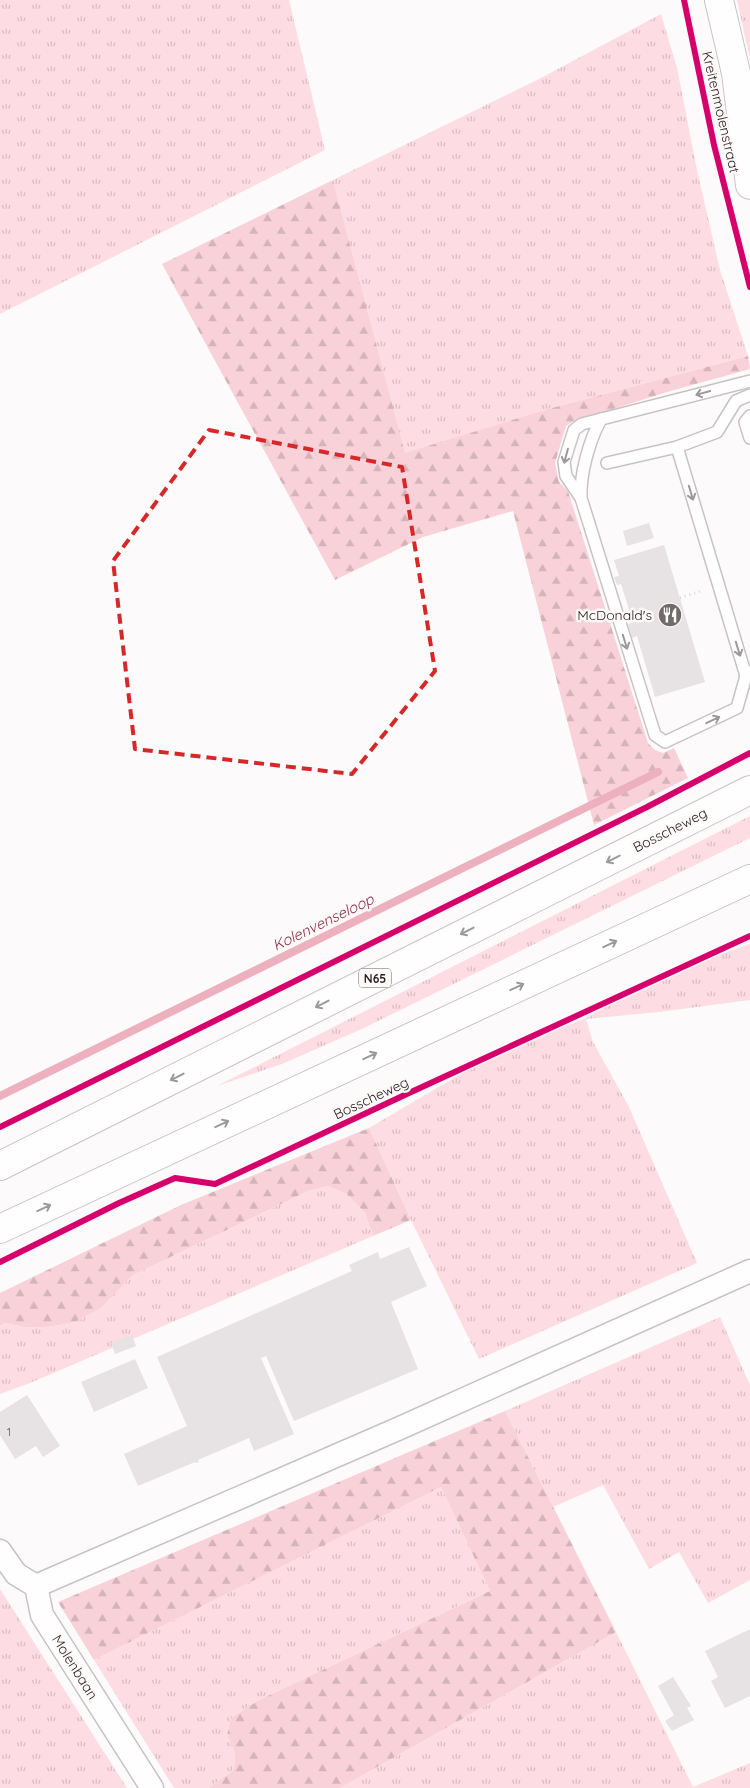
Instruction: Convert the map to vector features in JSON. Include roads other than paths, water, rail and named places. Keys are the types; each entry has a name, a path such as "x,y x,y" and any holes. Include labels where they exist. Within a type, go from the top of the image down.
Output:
{"main road":[{"name":"Kreitenmolenstraat","path":"719,0 736,73 750,185"},
{"name":"Kreitenmolenstraat","path":"736,73 750,112"},
{"name":"Bosscheweg","path":"0,1166 750,790"},
{"path":"0,1228 750,879"}],"street":[{"path":"0,1551 16,1574 36,1586 400,1428 750,1271"},
{"name":"Molenbaan","path":"36,1586 42,1614 152,1788"}],"lane":[{"path":"677,446 748,674 737,708 665,742 655,735 580,498 566,476 564,462 576,428 582,424 750,380"},
{"path":"607,463 677,446 717,432 736,402 750,395"},
{"path":"750,416 745,422 750,438"},
{"path":"580,498 580,482 601,420"}],"waterway":[{"name":"Kolenvenseloop","path":"0,1096 658,772"}],"place":[{"name":"McDonald's","path":"670,615"}]}
